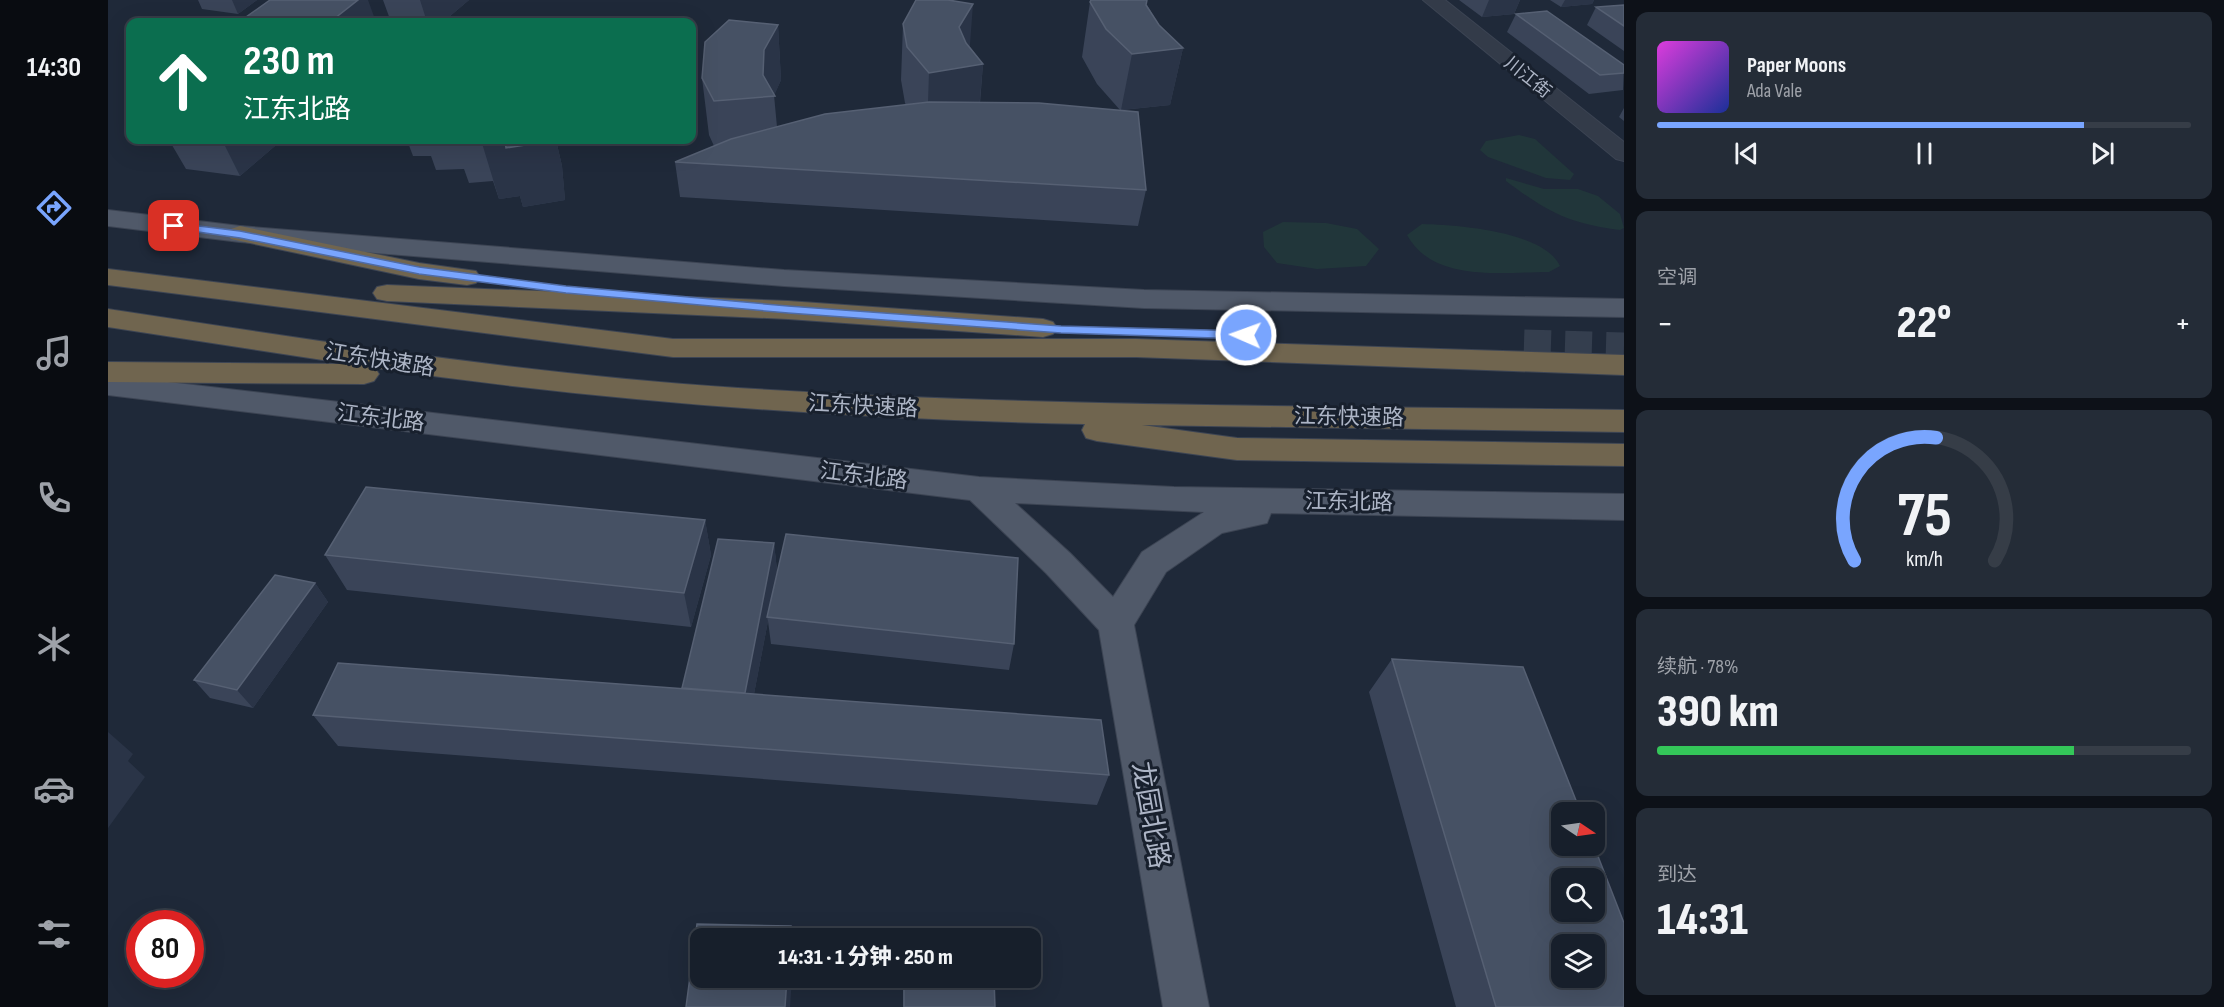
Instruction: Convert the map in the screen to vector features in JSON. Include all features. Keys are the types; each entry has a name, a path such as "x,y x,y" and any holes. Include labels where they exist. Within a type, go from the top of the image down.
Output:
{"highway":[{"path":"240,234 419,271 566,289 788,310 1061,329 1524,343"},
{"name":"江东快速路","path":"108,277 674,348 1136,348 1624,365"},
{"path":"149,283 788,310"},
{"name":"江东快速路","path":"108,318 483,375 734,398 950,410 1624,421"},
{"path":"108,372 483,375"},
{"path":"950,410 1237,449 1624,455"}],"main road":[{"path":"108,218 240,234 784,278 1144,299 1624,308"},
{"name":"江东北路","path":"108,385 980,489 1174,499 1624,507"},
{"path":"980,489 1059,563 1116,624 1154,562 1213,522 1321,500"},
{"name":"龙园北路","path":"1116,624 1186,1007"}],"street":[{"name":"川江街","path":"1433,0 1624,154"}],"green space":[{"path":"1519,135 1535,139 1574,174 1570,180 1546,178 1488,157 1480,150 1486,141"},
{"path":"1506,178 1544,189 1578,189 1598,196 1620,214 1624,228 1620,230 1572,220 1546,208 1506,181"},
{"path":"1283,222 1326,223 1357,229 1379,249 1366,266 1317,269 1277,263 1264,247 1263,232"},
{"path":"1422,224 1477,228 1519,238 1551,254 1560,266 1549,272 1511,273 1470,272 1451,268 1434,261 1419,250 1407,235"}],"building":[{"path":"270,0 358,0 335,18 245,18"},
{"path":"916,0 948,0 973,4 959,27 966,43 983,64 929,73 907,47 903,24"},
{"path":"1091,0 1147,0 1146,5 1159,25 1183,48 1132,54 1106,29 1090,2"},
{"path":"1624,5 1624,26 1596,7"},
{"path":"1547,11 1624,65 1624,73 1600,75 1516,14"},
{"path":"729,20 778,25 764,50 763,75 775,96 714,101 702,78 705,42"},
{"path":"929,102 1039,103 1138,112 1146,190 675,162 731,139 825,114"},
{"path":"506,144 531,144 506,148"},
{"path":"366,487 705,520 684,593 325,555"},
{"path":"786,534 1018,558 1014,644 767,617"},
{"path":"718,539 774,543 745,693 682,688"},
{"path":"275,575 315,583 237,690 194,680"},
{"path":"1392,659 1523,667 1577,802 1551,802 1551,856 1598,856 1603,868 1551,868 1551,922 1605,922 1605,874 1624,923 1624,1007 1496,1007"},
{"path":"338,663 1101,720 1109,775 313,715"},
{"path":"697,924 791,926 791,928 696,928"},
{"path":"690,977 690,988 786,988 785,1007 686,1007"},
{"path":"904,988 994,988 995,1007 904,1007"}],"tunnel":[{"path":"1524,343 1624,346"}],"route":[{"path":"174,226 240,234 419,271 566,289 788,310 1061,329 1246,335"}]}
